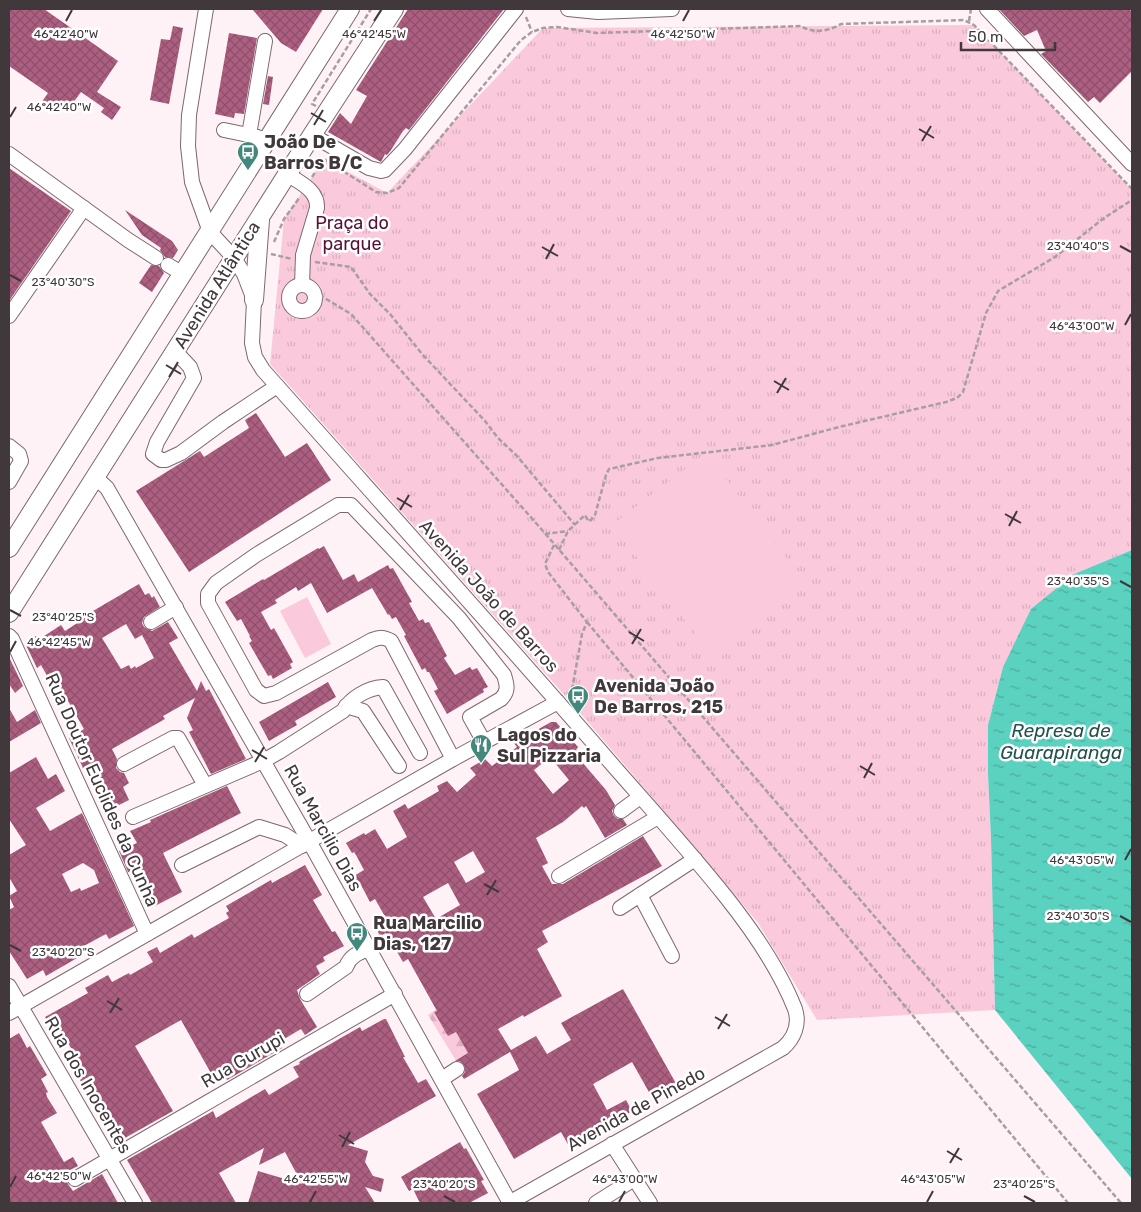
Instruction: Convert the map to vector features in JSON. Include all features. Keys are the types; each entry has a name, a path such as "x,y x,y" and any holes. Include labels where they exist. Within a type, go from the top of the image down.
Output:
{"main road":[{"name":"Avenida Atlântica","path":"9,548 176,270 210,232 350,9"},
{"name":"Avenida Atlântica","path":"9,614 287,174 394,9"},
{"path":"254,300 260,217"}],"street":[{"path":"206,9 189,115 188,146 192,182 210,232"},
{"path":"568,9 598,12 672,9"},
{"path":"987,9 1132,164"},
{"path":"312,135 369,168 381,172 385,170 521,13"},
{"path":"250,135 265,41"},
{"path":"224,130 268,139"},
{"path":"9,154 156,258"},
{"path":"287,174 306,187 316,197 318,208 303,255 308,288"},
{"path":"9,316 84,208"},
{"name":"Avenida João de Barros","path":"210,232 234,258 244,274 254,300 252,343 255,357 263,370 558,702 695,860 748,926 777,970 796,1011 795,1032 791,1042 783,1048"},
{"path":"175,351 190,367 194,378 157,442 153,454 161,460 166,460 181,452 277,386"},
{"path":"9,446 19,454 21,461 9,482"},
{"name":"Rua Marcilio Dias","path":"95,477 107,488 264,760 305,844 395,994 510,1203"},
{"path":"452,757 391,641 380,637 372,640 276,694 264,696 256,690 208,603 207,599 210,589 256,556 338,505 350,505 459,618 504,675 508,686 501,699 470,717 483,740"},
{"path":"151,622 176,607"},
{"name":"Rua Doutor Euclides da Cunha","path":"9,636 147,934"},
{"path":"132,817 264,760 343,711 357,697 376,687 383,687 420,753"},
{"path":"14,1009 305,844 452,757 558,702"},
{"path":"346,706 362,711 399,766"},
{"path":"124,764 173,738 178,738 205,785"},
{"path":"621,811 640,797"},
{"path":"559,876 658,817"},
{"path":"182,865 259,827 305,844"},
{"path":"620,908 695,860"},
{"path":"640,895 672,956"},
{"path":"307,994 346,967 348,960 355,954 369,949"},
{"name":"Rua dos Inocentes","path":"9,986 14,1009 110,1159 135,1203"},
{"name":"Rua Gurupi","path":"75,1179 395,994"},
{"name":"Avenida de Pinedo","path":"510,1203 783,1048"},
{"path":"442,1079 457,1069"},
{"path":"612,1144 650,1203"},
{"path":"601,1202 634,1179"}],"path":[{"path":"312,104 371,9"},
{"path":"969,21 971,9"},
{"path":"521,13 532,32"},
{"path":"575,525 517,456 498,438 485,420 422,354 390,314 370,294 351,268 326,263 303,262 268,254 284,218 324,159 376,192 387,193 399,188 521,40 532,32 543,28 557,27 597,33 801,26 808,30 832,29 841,24 969,21 1132,189"},
{"path":"559,550 568,531 585,515 588,521 595,515 609,469 658,458 772,445 957,398 964,392 986,313 998,292 1054,257 1104,218 1132,200"},
{"path":"308,288 351,314 559,550 1121,1203"},
{"path":"545,534 568,531"},
{"path":"554,545 545,564 548,572 587,622 1068,1203"},
{"path":"558,702 572,690 582,634 587,622"}],"green space":[{"name":"Praça do parque","path":"974,25 1132,190 1132,550 1074,574 1003,667 988,725 995,1010 817,1020 758,923 698,851 576,708 270,364 284,219 324,159 387,193 543,28"},
{"path":"706,453 805,582 711,654 612,525"},
{"path":"307,597 331,644 305,658 280,611"},
{"path":"441,1006 488,1063 466,1077 428,1015"}],"water":[{"name":"Represa de Guarapiranga","path":"1132,550 1132,1179 995,1010 988,725 1003,667 1031,609 1074,574"}],"building":[{"path":"9,9 44,9 118,61 97,92 121,107 112,120 101,112 104,108 81,92 70,107 61,101 54,112 41,103 48,93 9,66"},
{"path":"252,9 323,9 296,52 281,43"},
{"path":"408,9 504,9 409,130 406,128 403,131 381,162 328,132 340,113 351,124 367,96 356,90"},
{"path":"999,9 1129,9 1132,12 1132,71 1100,103 1094,97 1088,102 1041,54 1046,51 1037,30 1024,36"},
{"path":"173,26 183,28 169,104 150,100 161,39 170,40"},
{"path":"229,33 257,38 244,114 235,113 234,118 215,114"},
{"path":"268,76 273,77 269,105 263,104"},
{"path":"9,168 71,211 9,301"},
{"path":"125,210 172,241 178,250 173,258 165,257 160,250 161,248 142,235"},
{"path":"151,265 159,266 164,273 152,292 139,283"},
{"path":"256,413 285,457 307,443 331,480 189,572 136,491 200,451 204,457 249,428 245,420"},
{"path":"324,546 343,580 354,574 358,582 388,565 390,569 393,568 412,602 409,603 419,621 423,619 425,623 429,622 447,656 444,658 455,675 470,667 472,670 477,668 488,687 483,689 484,692 447,714 434,691 438,689 429,672 425,668 422,670 396,617 392,619 388,615 372,588 327,613 311,583 298,591 296,587 275,600 277,603 261,612 271,630 274,628 293,662 290,664 292,668 273,679 271,675 268,676 249,643 252,641 241,619 237,621 225,602"},
{"path":"139,584 145,595 149,593 152,598 154,596 160,607 144,617 142,623 144,627 152,631 168,622 178,638 169,643 197,691 201,681 206,691 209,689 246,759 211,774 189,732 193,730 187,718 195,698 163,716 165,719 112,749 117,759 116,768 124,773 129,783 123,787 129,800 109,810 102,790 89,765 83,768 69,738 84,729 55,678 50,681 41,665 37,668 25,643 36,636 38,640 61,625 65,631 82,620 81,618","holes":["126,624 135,639 142,635 154,658 136,668 135,666 131,669 129,665 121,669 102,638"]},
{"path":"9,657 23,686 15,693 9,684"},
{"path":"328,682 336,697 295,721 297,725 269,741 259,722"},
{"path":"9,708 17,722 35,710 41,723 9,742"},
{"path":"551,722 556,722 578,747 576,755 606,790 615,805 612,811 614,816 618,819 623,819 627,825 605,838 586,806 584,808 582,806 563,822 536,838 548,863 542,866 552,884 563,884 643,836 662,866 542,931 548,942 537,949 562,996 498,1029 511,1050 536,1036 547,1054 571,1040 561,1023 623,989 678,1087 654,1101 632,1062 593,1084 607,1110 626,1100 632,1111 615,1123 570,1148 561,1132 514,1159 477,1094 519,1070 510,1052 464,1079 462,1076 465,1072 464,1065 460,1061 455,1061 468,1053 456,1032 448,1036 434,1012 437,1011 408,959 403,962 386,933 380,936 375,926 387,920 375,899 370,902 361,885 353,890 347,880 364,870 354,852 352,853 346,843 375,829 387,849 407,837 393,811 405,804 408,809 439,791 437,786 447,781 457,792 476,775 470,768 485,759 492,766 517,747 514,743","holes":["550,757 569,780 553,794 534,770","473,851 485,872 466,883 454,862","448,883 460,905 436,919 423,897"]},
{"path":"36,757 48,779 56,774 65,791 36,808 50,831 82,813 134,926 109,939 106,934 80,948 84,954 46,976 43,970 27,979 9,951 9,910 14,907 9,896 17,891 9,877 9,855 26,845 9,819 9,773","holes":["83,863 94,870 99,883 81,891 80,888 71,892 62,874"]},
{"path":"227,786 241,813 163,853 182,892 151,908 132,871 128,872 119,851 137,843 130,831 151,822 150,820"},
{"path":"305,865 322,895 313,900 332,932 335,931 344,946 323,957 325,961 316,966 320,974 297,990 300,999 317,1027 305,1035 301,1029 279,1042 282,1048 227,1080 221,1069 212,1075 181,1020 135,1046 173,1111 116,1143 79,1078 86,1075 67,1041 61,1045 45,1017 88,993 85,988 108,975 112,982 129,973 130,975 153,962 147,952 157,947 160,953 192,934 194,938 229,918 226,913 229,911 226,906 271,880 272,883"},
{"path":"386,1019 405,1057 403,1057 418,1083 426,1079 436,1096 348,1145 368,1151 365,1162 373,1176 384,1179 381,1192 365,1187 375,1203 248,1203 258,1171 302,1184 285,1152 259,1165 264,1148 219,1173 236,1203 152,1203 127,1160 213,1111 216,1118 265,1089 269,1095 299,1077 293,1067 300,1064 299,1062 360,1027 362,1031"},
{"path":"19,1033 27,1048 30,1046 47,1075 41,1079 48,1092 46,1093 47,1097 57,1113 41,1122 64,1162 73,1157 78,1166 64,1173 68,1184 73,1191 102,1174 118,1203 9,1203 9,1039"},
{"path":"460,1142 464,1149 466,1148 484,1180 481,1181 488,1193 469,1203 420,1203 413,1189 409,1191 401,1177"}],"place":[{"name":"João De Barros B/C","path":"248,171"},
{"name":"Avenida João De Barros, 215","path":"578,715"},
{"name":"Lagos do Sul Pizzaria","path":"481,764"},
{"name":"Rua Marcilio Dias, 127","path":"357,952"}]}
